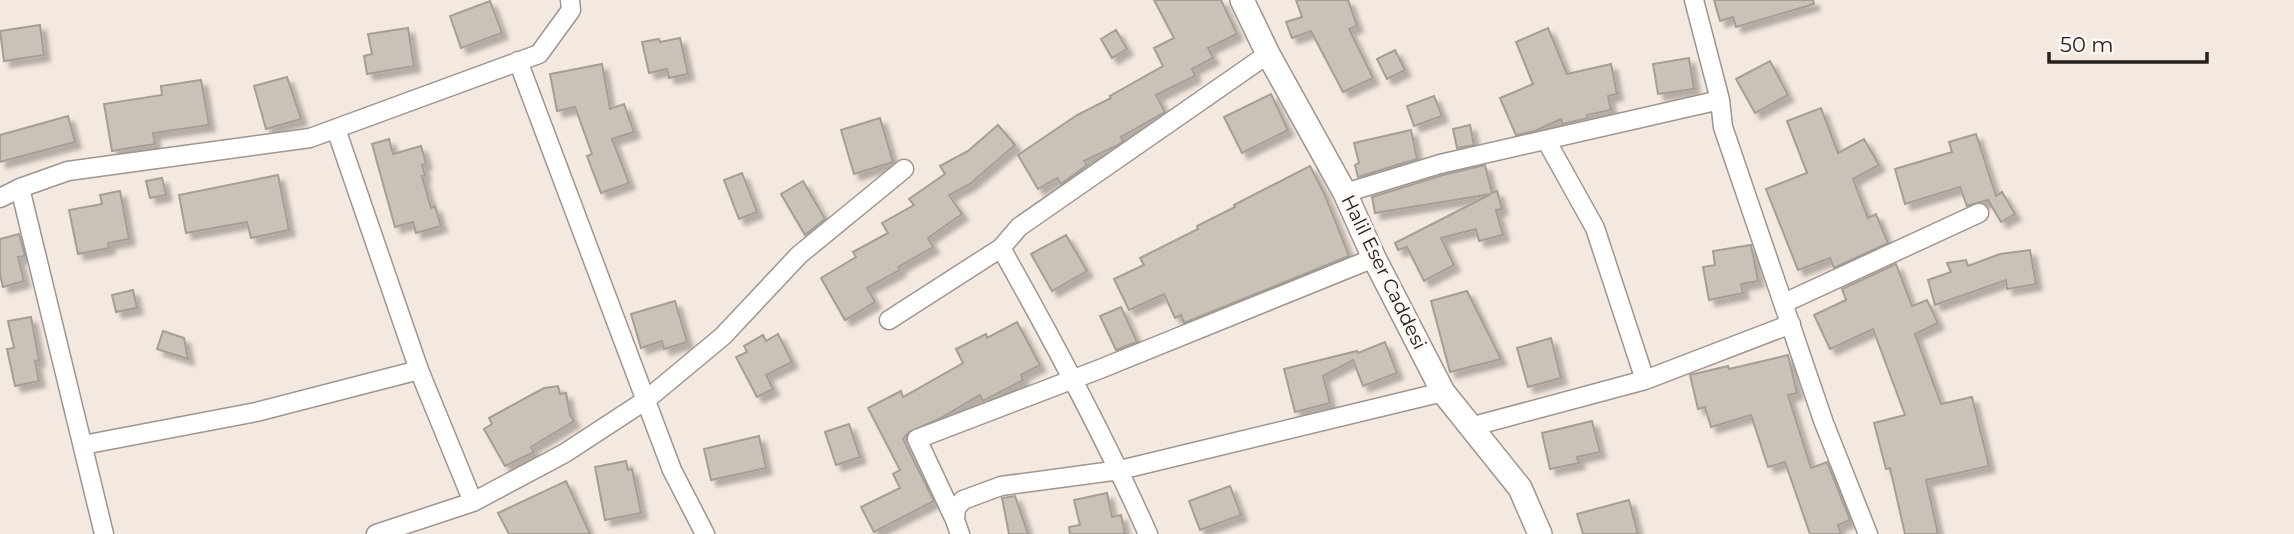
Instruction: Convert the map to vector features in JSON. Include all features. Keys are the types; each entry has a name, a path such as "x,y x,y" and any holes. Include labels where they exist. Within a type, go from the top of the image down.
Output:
{"street":[{"path":"0,198 68,171 310,138 336,129 539,54 571,10 570,0"},
{"name":"Halil Eser Caddesi","path":"1242,0 1268,54 1345,193 1374,258 1443,392 1520,488 1540,534"},
{"path":"1694,0 1720,100 1723,127 1824,423 1868,534"},
{"path":"889,320 1001,248 1019,227 1268,54"},
{"path":"518,61 672,470 705,534"},
{"path":"1345,193 1440,164 1720,100"},
{"path":"336,129 419,370 472,502"},
{"path":"1546,140 1595,228 1645,380"},
{"path":"376,534 472,502 565,453 646,400 723,337 799,256 904,169"},
{"path":"20,188 104,534"},
{"path":"1784,303 1979,214"},
{"path":"1001,248 1074,378 1120,470 1148,534"},
{"path":"958,527 917,439 1374,258"},
{"path":"1469,427 1645,380 1791,324"},
{"path":"83,445 256,412 419,370"},
{"path":"958,527 956,508 963,500 1001,486 1120,470 1443,392"}],"building":[{"path":"1154,0 1221,0 1237,34 1208,48 1213,58 1192,69 1195,76 1156,95 1165,112 1121,137 1123,141 1118,145 1084,161 1087,165 1061,184 1057,178 1038,189 1018,155 1077,115 1163,66 1154,48 1174,38"},
{"path":"1296,0 1348,0 1357,26 1349,29 1373,78 1343,92 1311,31 1292,38 1286,22 1302,17"},
{"path":"1714,0 1813,0 1814,4 1736,27 1733,17 1720,21"},
{"path":"490,1 502,33 461,48 450,16"},
{"path":"40,25 44,55 4,61 0,31"},
{"path":"408,28 414,66 367,74 364,56 372,54 368,34"},
{"path":"1548,28 1567,74 1611,64 1617,94 1608,96 1611,110 1562,124 1561,119 1535,131 1516,135 1500,98 1533,84 1516,42"},
{"path":"1116,30 1127,49 1112,58 1101,39"},
{"path":"680,38 688,74 669,78 667,69 649,73 642,42"},
{"path":"1395,50 1405,70 1387,79 1377,59"},
{"path":"1689,58 1694,89 1658,94 1653,64"},
{"path":"1770,61 1788,95 1755,113 1736,79"},
{"path":"602,64 610,109 624,104 634,132 612,139 629,183 601,193 587,156 592,154 575,107 557,111 550,74"},
{"path":"287,77 301,119 266,129 254,86"},
{"path":"201,80 209,125 153,133 155,144 112,151 104,104 162,95 161,86"},
{"path":"1271,94 1288,130 1242,153 1224,117"},
{"path":"1434,96 1442,116 1414,126 1407,106"},
{"path":"1821,108 1838,153 1864,139 1879,165 1853,179 1868,218 1876,214 1888,243 1834,268 1830,258 1798,270 1766,189 1807,173 1787,121"},
{"path":"68,116 75,142 0,162 0,135"},
{"path":"880,118 893,162 854,174 841,130"},
{"path":"998,125 1015,145 970,184 949,195 962,214 928,238 933,247 898,267 900,270 867,288 875,302 845,320 821,278 856,257 853,252 888,233 882,223 914,205 909,199 945,174 940,166 968,151"},
{"path":"1470,125 1474,145 1457,148 1453,129"},
{"path":"1411,130 1417,159 1358,177 1355,165 1359,163 1354,143"},
{"path":"1976,134 1996,196 2002,192 2015,214 2001,222 1988,200 1967,206 1960,187 1905,204 1895,169 1952,152 1949,142"},
{"path":"389,139 393,154 421,146 426,163 422,165 425,175 422,176 431,208 435,206 441,226 416,233 413,222 395,227 372,144"},
{"path":"1485,165 1492,193 1497,191 1502,209 1496,210 1503,235 1479,241 1476,229 1441,238 1454,265 1424,281 1407,247 1398,250 1395,243 1491,194 1375,213 1372,197"},
{"path":"1310,166 1324,193 1349,256 1184,323 1181,315 1175,318 1164,294 1129,310 1114,279 1144,265 1140,258 1198,229 1197,226 1235,207 1234,205"},
{"path":"742,173 757,212 739,219 724,180"},
{"path":"278,175 289,230 251,238 247,222 186,233 179,195"},
{"path":"162,178 166,195 150,198 146,181"},
{"path":"803,181 825,219 805,235 781,194"},
{"path":"120,191 129,239 108,243 109,248 78,254 69,210 102,204 100,195"},
{"path":"19,234 25,256 18,257 24,281 3,287 0,275 0,239"},
{"path":"1066,235 1087,271 1052,291 1031,254"},
{"path":"1751,245 1758,281 1741,284 1743,293 1709,300 1703,267 1715,265 1713,251"},
{"path":"2030,250 2036,284 2007,289 2006,280 1935,305 1928,280 1951,272 1947,263 1966,260 1968,266 2000,254"},
{"path":"1896,264 1912,306 1927,300 1938,323 1915,334 1941,404 1972,397 1989,466 1926,480 1938,534 1905,534 1890,468 1886,469 1874,423 1905,415 1873,329 1830,349 1814,315 1846,300 1842,289"},
{"path":"133,290 137,308 116,312 112,295"},
{"path":"1467,291 1501,359 1450,372 1431,301"},
{"path":"675,301 687,342 664,349 662,341 641,348 631,314"},
{"path":"1121,307 1137,342 1116,350 1100,316"},
{"path":"31,317 39,360 35,361 39,381 15,386 7,349 14,348 8,321"},
{"path":"1017,322 1040,365 1021,375 1023,380 983,401 980,395 939,419 909,432 903,439 934,501 874,532 861,507 900,488 893,474 900,470 868,408 901,391 903,397 963,363 956,349 986,334 987,338"},
{"path":"163,331 184,338 188,359 157,349"},
{"path":"778,334 792,362 766,375 773,389 757,397 736,357 747,352 744,346 763,335 766,341"},
{"path":"1551,338 1561,378 1528,387 1517,348"},
{"path":"1385,342 1397,373 1363,386 1353,360 1323,376 1330,403 1295,412 1284,369 1357,351 1358,353"},
{"path":"1788,355 1797,393 1788,395 1811,468 1827,462 1850,520 1838,525 1841,534 1810,534 1785,462 1768,467 1751,415 1711,427 1705,407 1698,409 1690,375"},
{"path":"558,386 560,394 566,393 570,415 574,421 531,447 534,452 505,466 484,429 492,424 489,418 544,388"},
{"path":"1592,421 1600,452 1577,457 1579,463 1550,469 1542,433"},
{"path":"849,424 860,457 836,465 825,432"},
{"path":"759,436 766,468 711,480 704,449"},
{"path":"626,461 628,470 632,469 641,513 605,520 595,467"},
{"path":"566,481 590,534 509,534 498,513"},
{"path":"1230,486 1241,515 1200,530 1189,501"},
{"path":"1107,493 1112,517 1121,515 1125,534 1070,534 1069,527 1080,525 1074,500"},
{"path":"1015,496 1028,534 1009,534 1002,498"},
{"path":"1629,500 1638,534 1583,534 1577,514"}]}
